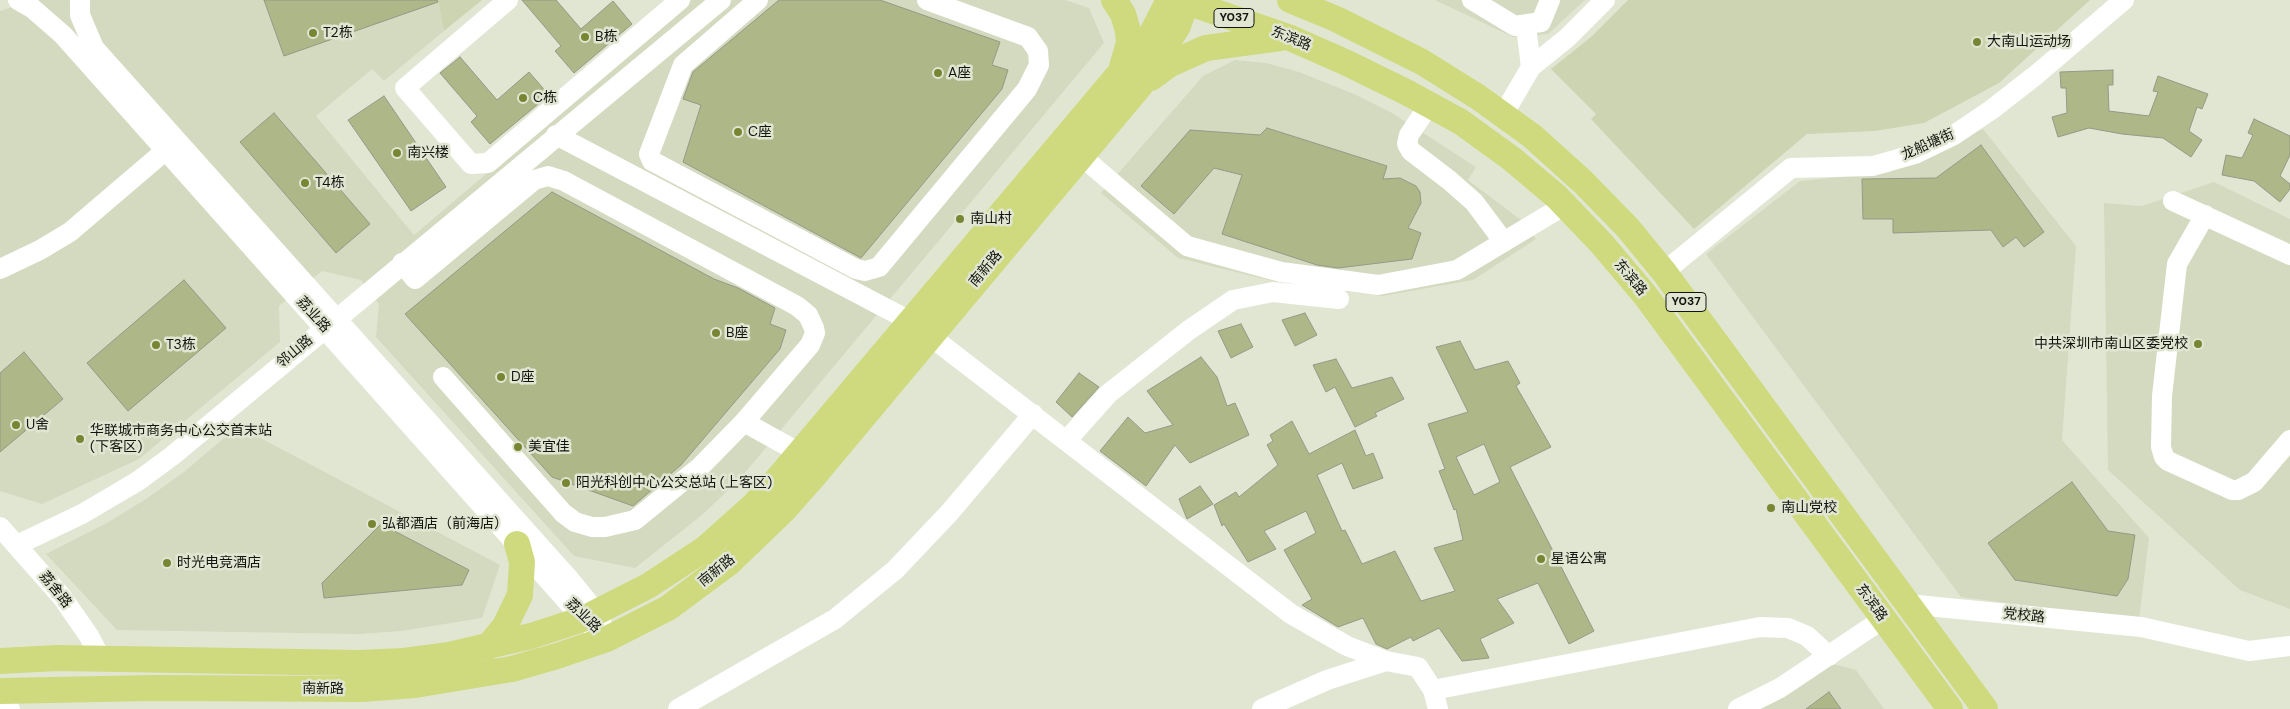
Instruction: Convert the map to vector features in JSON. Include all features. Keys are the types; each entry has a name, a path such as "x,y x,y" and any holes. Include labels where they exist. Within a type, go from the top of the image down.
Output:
{"main road":[{"path":"1114,0 1123,14 1128,30 1130,79 1206,48 1288,37"},
{"name":"南新路","path":"0,691 152,688 362,689 435,683 512,669 607,638 668,608 702,584 754,540 814,476 921,329 1130,79 1175,32 1181,0"},
{"name":"东滨路","path":"1181,0 1288,37 1347,63 1461,122 1512,159 1565,205 1602,244 1645,296 1950,709"},
{"name":"东滨路","path":"1290,0 1336,19 1414,58 1503,115 1532,136 1583,182 1627,227 1664,272 1985,709"},
{"name":"南新路","path":"0,661 101,659 360,663 404,661 488,647 590,616 648,586 706,548 754,505 800,454 921,329 1081,156 1130,79"},
{"path":"488,647 505,626 520,595 522,562 517,544"},
{"path":"360,663 362,689"}],"street":[{"name":"荔业路","path":"18,0 32,8 63,35 166,150 330,323 590,616 607,638"},
{"name":"荔业路","path":"80,0 80,15 94,48 517,544 590,616"},
{"path":"508,0 405,88 470,164 488,163 680,0"},
{"name":"邻山路","path":"17,545 82,514 156,469 556,135 721,0"},
{"path":"758,0 682,64 649,154 652,161 856,269 864,271 879,267 1027,89 1039,65 1038,51 1028,37 927,0"},
{"path":"1472,0 1510,25 1526,26 1541,22 1550,0"},
{"path":"1503,115 1531,67 1567,38 1604,0"},
{"name":"龙船塘街","path":"1664,272 1791,168 1872,166 1915,154 1954,135 2036,76 2124,0"},
{"path":"1526,26 1531,67"},
{"path":"1429,105 1409,136 1407,144 1411,151 1450,180 1474,202 1504,242"},
{"path":"556,135 921,329 1291,614 1347,646 1386,660 1418,667 1436,700 1760,627 1788,628 1807,636 1829,656"},
{"path":"0,269 40,250 70,232 166,150"},
{"path":"1081,156 1187,246 1281,272 1378,284 1457,270 1565,205"},
{"path":"402,263 415,278 534,180 541,176 556,177 797,306 808,316 815,334 810,345 744,422 700,466 634,520 620,525 592,527 575,522 552,503 444,377"},
{"path":"2173,201 2290,255"},
{"path":"2205,215 2177,264 2162,396 2162,447 2164,457 2168,461 2232,490 2238,490 2248,487 2290,440"},
{"path":"1067,440 1108,394 1190,330 1233,300 1273,292 1338,299"},
{"path":"678,709 835,619 895,570 950,512 1033,414"},
{"path":"744,422 800,454"},
{"name":"荔舍路","path":"0,527 77,617 101,659"},
{"name":"党校路","path":"1907,604 2141,627 2249,650 2290,646"},
{"path":"1738,709 1780,688 1882,619"},
{"path":"1262,709 1327,680 1386,660"},
{"path":"0,691 10,709"}],"shaded area":[{"path":"33,0 438,0 444,31 384,81 372,69 316,116 414,235 692,0 1065,0 1089,8 1104,43 738,481 702,515 635,568 574,556 376,337 379,304 361,280 322,271 279,306 280,342 139,459 42,504 0,491 0,11"},
{"path":"438,0 482,0 444,31"},
{"path":"1435,0 1585,0 1548,34 1513,37"},
{"path":"1628,0 2090,0 1999,83 1924,123 1875,131 1807,134 1694,229 1591,119 1596,114 1551,69 1591,37"},
{"path":"1235,60 1266,63 1299,72 1354,94 1392,113 1476,167 1468,180 1521,220 1536,239 1473,280 1382,296 1281,283 1178,258 1101,193 1203,76"},
{"path":"1983,129 2076,246 2062,440 2149,538 2139,620 1961,597 1706,254 1800,181 1889,172"},
{"name":"中共深圳市南山区委党校","path":"2214,182 2290,219 2290,609 2240,590 2108,470 2104,203 2142,206"},
{"path":"238,426 500,565 482,618 401,631 359,634 117,630 46,554 107,523 146,499 184,472"},
{"path":"1833,664 1856,670 1884,709 1755,709"}],"building":[{"name":"T2栋","path":"264,0 437,0 438,2 284,56"},
{"name":"B栋","path":"522,0 556,0 581,29 613,1 632,24 574,73 555,51 561,46"},
{"path":"779,0 880,0 1000,42 992,65 1008,70 1002,89 861,258 683,162 701,105 683,99 693,72"},
{"name":"C栋","path":"460,57 497,100 529,72 549,95 490,144 471,122 477,116 440,73"},
{"path":"2113,70 2113,85 2108,85 2109,111 2149,116 2158,92 2153,91 2158,76 2208,94 2202,109 2197,107 2189,131 2202,140 2191,157 2163,138 2122,134 2089,128 2058,137 2052,117 2067,113 2066,88 2061,88 2060,72"},
{"name":"南兴楼","path":"384,96 446,187 411,211 348,120"},
{"name":"T4栋","path":"274,113 370,224 336,253 240,142"},
{"path":"2254,119 2290,136 2290,155 2280,176 2290,184 2290,189 2280,202 2254,181 2222,175 2226,155 2242,158 2253,135 2248,133"},
{"path":"1267,128 1387,166 1383,179 1400,178 1416,186 1420,192 1421,203 1408,228 1421,233 1412,259 1338,268 1317,265 1222,234 1242,175 1214,168 1174,214 1141,186 1190,130 1260,135"},
{"path":"1981,145 2044,232 2024,247 2016,237 2003,247 1991,230 1893,233 1893,219 1863,219 1862,179 1936,178"},
{"path":"552,192 714,279 738,288 775,308 770,324 786,330 780,349 681,465 633,506 552,477 405,314"},
{"name":"T3栋","path":"184,280 226,328 128,411 87,363"},
{"path":"1305,313 1317,335 1295,346 1282,320"},
{"path":"1241,324 1253,347 1231,358 1218,331"},
{"path":"1460,341 1475,370 1508,361 1520,383 1516,386 1551,447 1510,467 1594,631 1569,644 1538,583 1497,599 1514,623 1480,639 1489,658 1462,661 1439,628 1413,641 1411,637 1387,649 1376,644 1363,618 1338,627 1302,605 1312,599 1284,550 1316,533 1306,511 1264,531 1276,549 1248,562 1224,524 1222,526 1214,505 1236,492 1239,497 1278,465 1267,445 1273,441 1270,435 1292,421 1309,454 1355,430 1366,456 1373,453 1383,478 1353,489 1342,463 1317,475 1342,531 1345,530 1362,564 1395,551 1421,601 1455,591 1434,548 1463,540 1456,509 1454,510 1439,471 1445,469 1428,424 1468,412 1436,347","holes":["1484,444 1500,482 1474,495 1456,457"]},
{"name":"U舍","path":"24,352 63,399 0,452 0,373"},
{"path":"1201,357 1217,377 1227,406 1235,403 1249,435 1190,463 1175,445 1146,486 1100,451 1128,417 1145,433 1173,425 1147,391"},
{"path":"1336,359 1352,388 1392,377 1404,399 1375,413 1377,416 1355,427 1335,387 1326,392 1313,365"},
{"path":"1079,373 1099,387 1072,417 1056,402"},
{"path":"2072,482 2108,531 2135,535 2128,579 2117,596 2015,580 1988,543"},
{"path":"1200,486 1213,504 1187,519 1179,499"},
{"path":"381,524 469,570 462,585 324,598 322,583"},
{"path":"1829,692 1841,709 1806,709"}],"place":[{"name":"T2栋","path":"313,33"},
{"name":"B栋","path":"585,37"},
{"name":"大南山运动场","path":"1977,42"},
{"name":"A座","path":"938,73"},
{"name":"C栋","path":"523,98"},
{"name":"C座","path":"738,132"},
{"name":"南兴楼","path":"397,153"},
{"name":"T4栋","path":"305,183"},
{"name":"南山村","path":"960,219"},
{"name":"B座","path":"716,333"},
{"name":"中共深圳市南山区委党校","path":"2198,344"},
{"name":"T3栋","path":"156,345"},
{"name":"D座","path":"501,377"},
{"name":"U舍","path":"16,425"},
{"name":"华联城市商务中心公交首末站 (下客区)","path":"80,439"},
{"name":"美宜佳","path":"518,447"},
{"name":"阳光科创中心公交总站 (上客区)","path":"566,483"},
{"name":"南山党校","path":"1771,508"},
{"name":"弘都酒店（前海店）","path":"372,524"},
{"name":"星语公寓","path":"1541,559"},
{"name":"时光电竞酒店","path":"167,563"}]}
